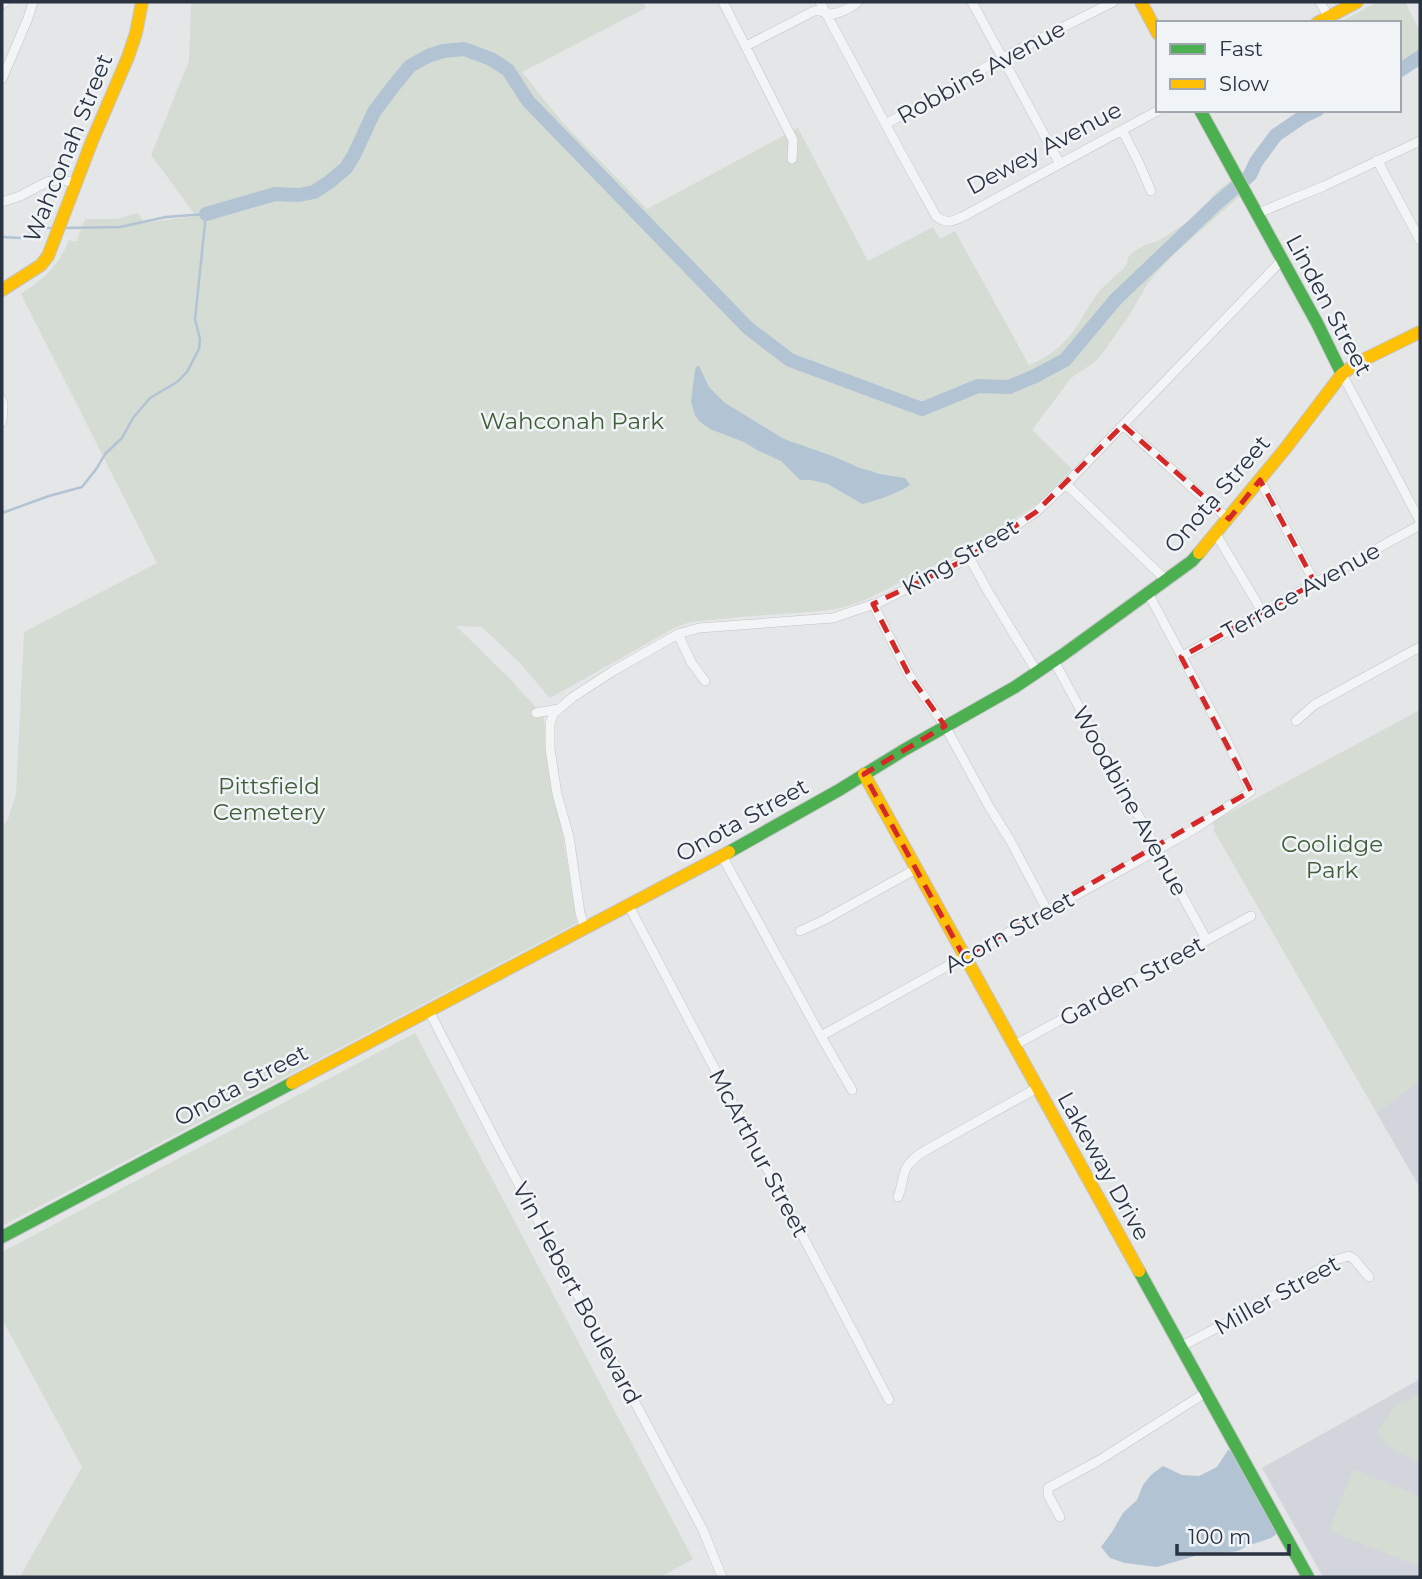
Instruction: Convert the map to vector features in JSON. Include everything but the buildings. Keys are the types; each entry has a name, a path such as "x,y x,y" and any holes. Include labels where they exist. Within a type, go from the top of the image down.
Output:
{"street":[{"path":"2,79 33,2"},
{"name":"Wahconah Street","path":"2,289 41,265 48,256 128,57 142,2"},
{"path":"723,2 793,140 792,159"},
{"path":"820,2 886,124"},
{"path":"746,46 814,11 820,10 827,14 841,12 858,2"},
{"path":"972,2 1060,164"},
{"name":"Robbins Avenue","path":"886,124 1002,58 1113,2"},
{"path":"1141,2 1156,30"},
{"path":"1320,2 1323,20 1357,2"},
{"name":"Dewey Avenue","path":"886,124 936,216 949,222 1156,112"},
{"name":"Linden Street","path":"1201,112 1420,523"},
{"path":"1122,130 1151,191"},
{"path":"1256,214 1420,141"},
{"path":"1377,160 1420,240"},
{"path":"2,202 47,182 61,179 76,184"},
{"name":"King Street","path":"558,709 593,684 678,635 699,628 833,618 873,604 969,557 1036,512 1066,484 1282,260"},
{"name":"Onota Street","path":"2,1237 722,856 1054,662 1192,561 1260,480 1342,374 1357,363 1420,332"},
{"path":"2,400 2,422"},
{"path":"1123,425 1228,519"},
{"path":"1260,480 1315,583"},
{"path":"1066,484 1166,580"},
{"name":"Terrace Avenue","path":"1181,657 1420,523"},
{"path":"1216,534 1263,612"},
{"path":"969,557 1037,672"},
{"path":"1148,593 1181,657"},
{"path":"873,604 908,673 945,726 1047,910"},
{"path":"678,635 691,662 705,681"},
{"path":"1296,720 1314,705 1420,647"},
{"name":"Acorn Street","path":"821,1036 1157,850 1251,791 1181,657"},
{"name":"Woodbine Avenue","path":"1054,662 1206,940"},
{"path":"536,713 558,709"},
{"path":"558,709 550,723 550,749 585,929"},
{"name":"Lakeway Drive","path":"864,774 1308,1577"},
{"path":"722,856 852,1090"},
{"path":"800,931 916,869"},
{"name":"McArthur Street","path":"629,906 889,1400"},
{"name":"Garden Street","path":"1013,1046 1251,916"},
{"name":"Vin Hebert Boulevard","path":"429,1011 703,1530 722,1577"},
{"path":"898,1197 903,1173 920,1153 1037,1088"},
{"name":"Miller Street","path":"1180,1347 1335,1260 1349,1256 1368,1276"},
{"path":"1060,1517 1048,1495 1048,1488 1098,1461 1205,1393"}],"highlighted area":[{"path":"1123,425 1229,519 1260,480 1315,583 1181,657 1251,791 964,957 864,774 945,726 908,673 873,604 963,561 1036,512"}],"shaded area":[{"path":"1420,1081 1420,1188 1376,1112"},
{"path":"1420,1379 1420,1577 1323,1577 1262,1468"}],"green space":[{"path":"191,2 643,2 646,8 522,72 563,123 647,209 798,128 868,261 933,227 940,239 955,231 1029,365 1060,346 1096,296 1124,268 1132,253 1158,241 1189,221 1217,191 1233,179 1241,195 1171,257 1148,283 1102,354 1071,378 1032,430 1072,469 1040,502 966,550 865,600 845,607 690,622 676,627 550,698 520,663 482,627 456,626 543,715 577,923 2,1226 2,826 8,819 16,794 24,632 157,563 21,294 50,271 69,240 76,242 85,219 117,219 138,213 145,223 196,216 151,155 189,61"},
{"path":"1377,2 1405,2 1420,31 1420,52 1401,62 1401,21 1343,21"},
{"name":"Coolidge Park","path":"1420,710 1420,1081 1376,1112 1213,829 1215,828 1212,822"},
{"path":"415,1033 693,1559 660,1577 20,1577 82,1467 2,1319 2,1252"},
{"path":"1420,1393 1420,1462 1391,1447 1378,1431 1393,1407"},
{"path":"1353,1469 1420,1496 1420,1567 1329,1531"}],"water":[{"path":"697,366 709,387 725,403 784,439 860,468 905,478 910,485 862,504 828,484 800,480 781,461 744,442 710,429 699,421 691,402"},
{"path":"1228,1450 1278,1533 1238,1551 1195,1556 1157,1567 1110,1558 1101,1547 1123,1513 1137,1500 1151,1475 1163,1466 1182,1475 1199,1476 1217,1467"}],"waterway":[{"path":"206,214 275,194 299,195 314,192 346,168 374,112 410,66 443,51 464,49 491,59 508,70 528,101 748,328 790,360 922,409 978,386 1009,387 1065,360 1116,299 1250,175 1276,135 1313,112"},
{"path":"1401,70 1420,57"},
{"path":"2,513 82,487 105,454 122,438 133,418 150,398 177,382 187,372 199,349 200,339 195,319 206,214 166,217 120,227 63,228"},
{"path":"2,237 21,238 42,228 53,228"}],"traffic: fast":[{"path":"1201,112 1317,323 1342,374"},
{"path":"729,852 1015,687 1192,561 1199,553"},
{"path":"2,1237 292,1083"},
{"path":"1139,1271 1308,1577"}],"traffic: slow":[{"path":"2,290 41,265 48,256 128,57 142,2"},
{"path":"1141,2 1156,30"},
{"path":"1321,21 1357,2"},
{"path":"1199,553 1285,449 1342,374 1357,363 1420,332"},
{"path":"864,774 1139,1271"},
{"path":"292,1083 729,852"}],"park label":[{"name":"Wahconah Park","path":"572,421"},
{"name":"Pittsfield Cemetery","path":"269,799"}]}
